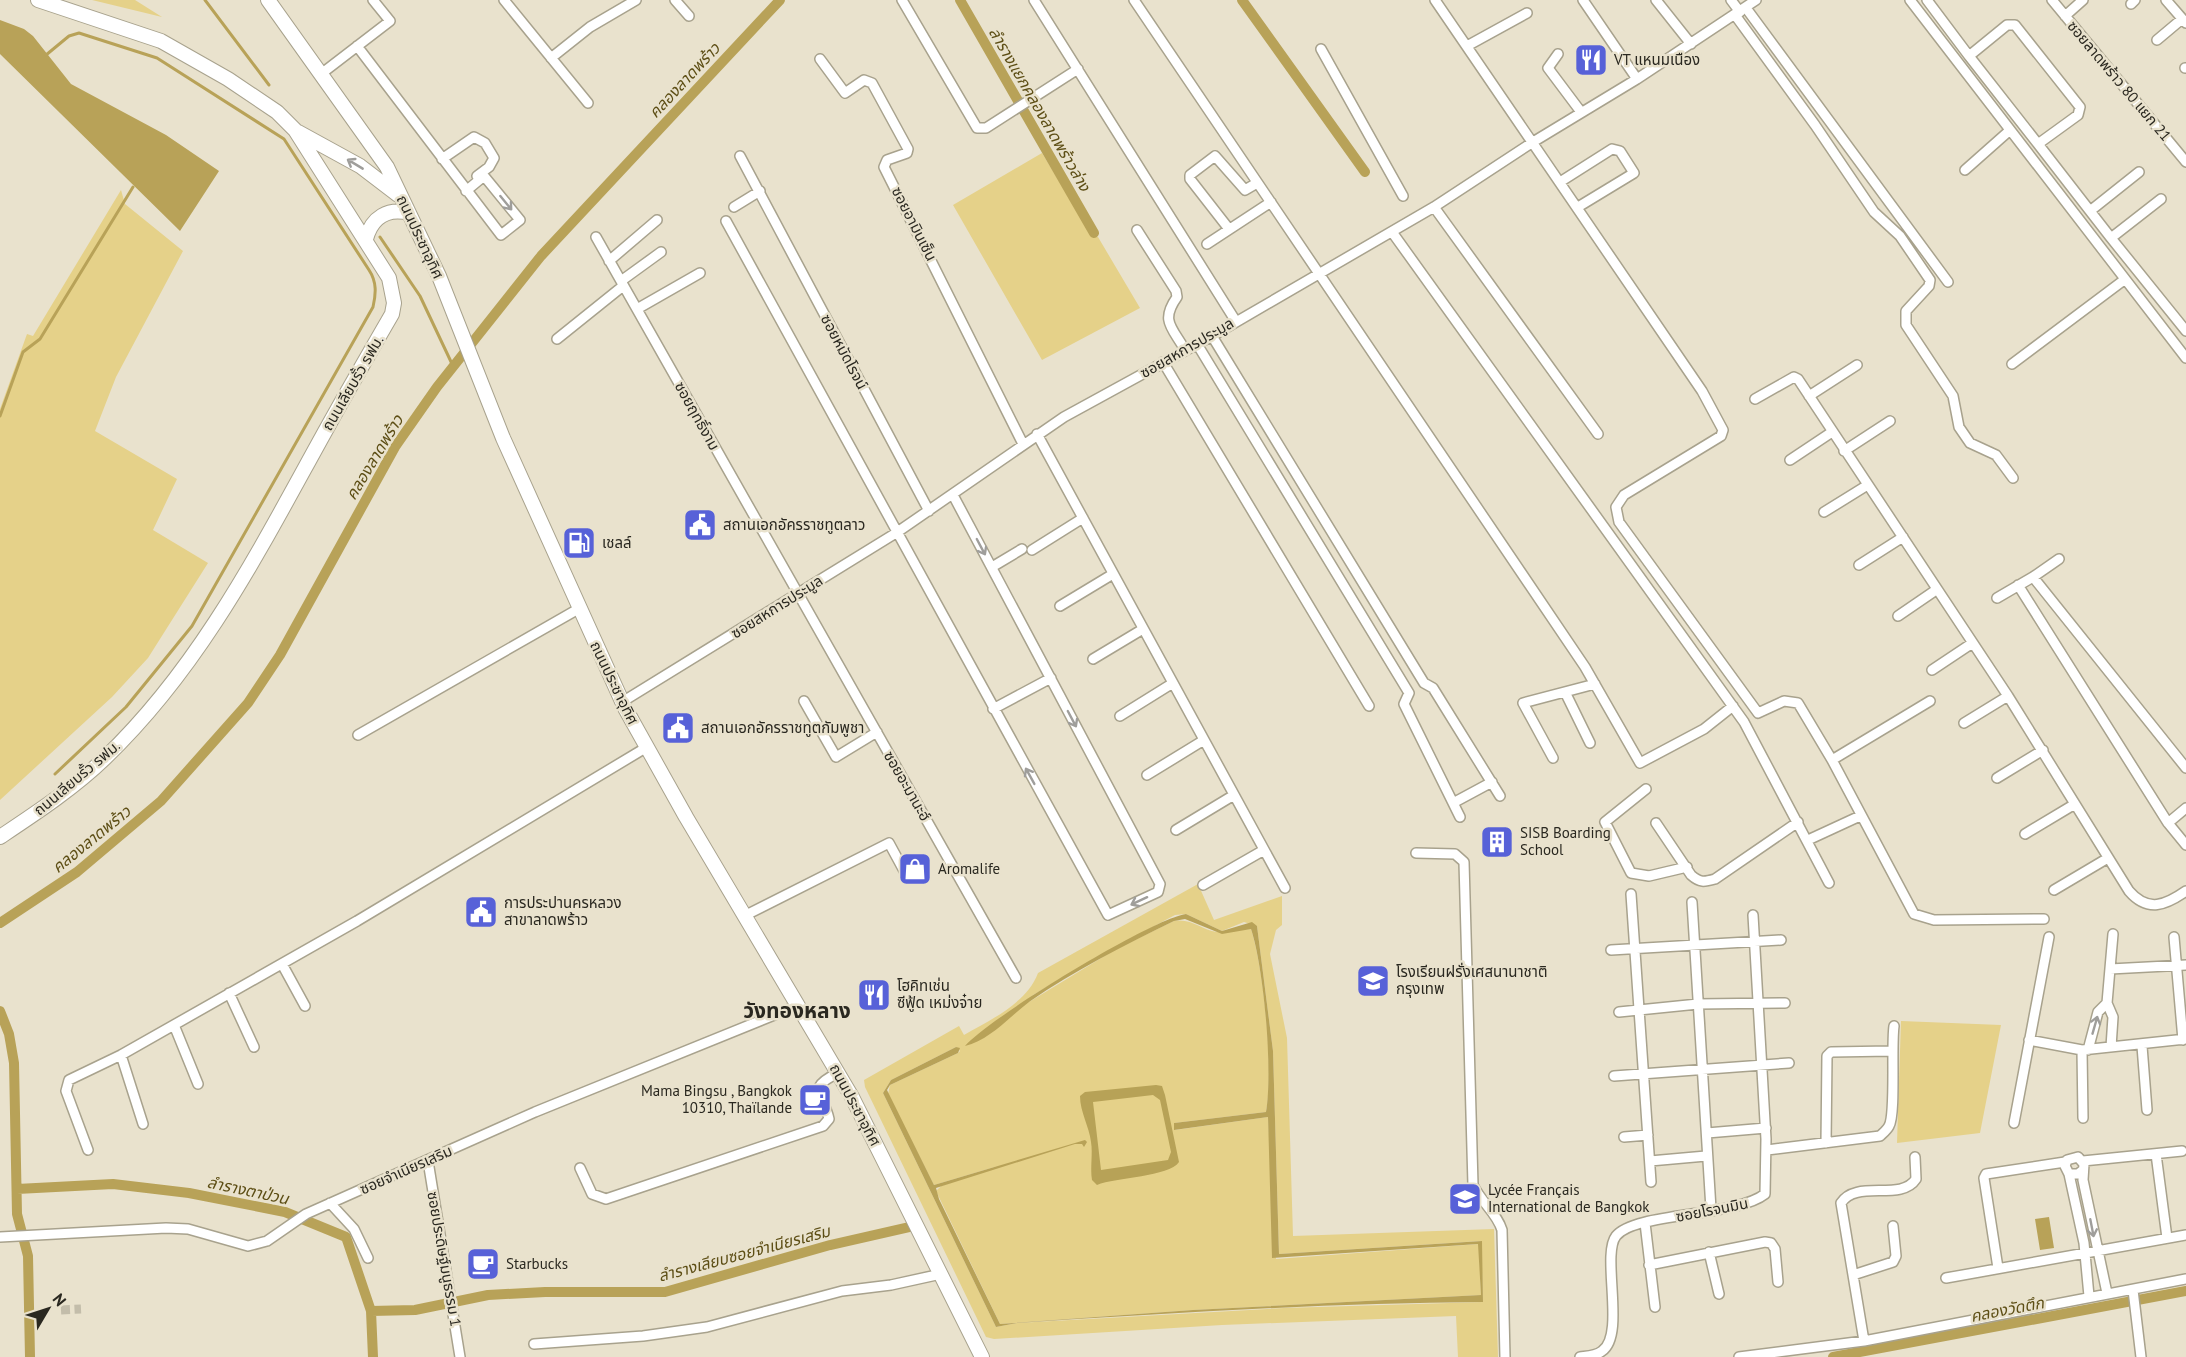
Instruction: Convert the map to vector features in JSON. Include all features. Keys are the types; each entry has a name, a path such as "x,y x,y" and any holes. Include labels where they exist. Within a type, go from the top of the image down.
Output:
{"main road":[{"name":"ถนนเลียบรั้ว รฟม.","path":"0,837 45,807 103,760 170,686 213,630 272,530 392,314 394,296 389,279 366,239 295,130 277,112 228,79 161,40 38,0"},
{"name":"ถนนประชาอุทิศ","path":"268,0 387,167 439,276 496,421 622,702 744,916 838,1073 982,1357"},
{"path":"295,130 360,166 402,199"},
{"path":"366,239 371,225 381,215 398,211 409,213"}],"street":[{"path":"321,74 390,21 373,0"},
{"path":"504,0 588,103"},
{"path":"551,58 590,27 636,0"},
{"path":"675,0 689,16"},
{"path":"902,0 975,127 986,128 1078,69"},
{"path":"1034,0 1235,320"},
{"path":"1134,0 1595,684 1640,763 1704,729 1733,706"},
{"path":"1435,0 1702,391 1723,430 1721,436 1624,495 1616,507 1619,522 1758,713"},
{"path":"1583,0 1636,79"},
{"path":"1656,0 1691,44"},
{"path":"1731,0 1948,282"},
{"name":"ซอยสหการประมูล","path":"622,702 896,533 1037,434 1434,207 1533,142 1691,44 1756,0"},
{"path":"1910,0 2008,131 2186,358"},
{"path":"1927,0 2186,331"},
{"name":"ซอยลาดพร้าว 80 แยก 21","path":"2052,0 2186,162"},
{"path":"2065,16 2083,0"},
{"path":"2157,40 2184,21 2166,0"},
{"path":"1740,12 1874,212 1900,236 1926,270 1930,280 1929,286 1906,310 1906,325 1953,396 1959,427 1970,443 1996,455 2013,478"},
{"path":"1467,46 1527,13"},
{"path":"1969,56 2007,25 2015,25 2080,107 2078,115 2038,144"},
{"path":"357,46 464,189 501,235 520,220 484,176 464,189"},
{"path":"1321,49 1403,196"},
{"path":"1558,54 1548,68 1581,112"},
{"name":"ซอยอามินเซ็น","path":"820,59 845,93 864,80 872,83 908,149 907,153 887,160 884,167 1023,444"},
{"path":"1965,170 2008,131"},
{"path":"442,159 474,137 485,143 494,158 489,167 464,189"},
{"path":"1560,182 1612,149 1620,151 1634,173 1578,207"},
{"name":"ซอยหมัดโรจน์","path":"740,156 929,511"},
{"path":"1229,229 1190,179 1190,175 1215,156 1245,190 1257,183"},
{"path":"2090,210 2139,172"},
{"path":"734,207 760,192"},
{"path":"2111,238 2161,199"},
{"path":"1207,244 1270,202"},
{"path":"1434,207 1598,434"},
{"path":"609,261 657,220"},
{"path":"726,221 1107,915 1158,892 1160,884 953,495"},
{"path":"1137,230 1176,291 1177,297 1168,308 1167,317 1185,350"},
{"path":"1392,232 1744,722 1829,883"},
{"name":"ซอยฤทธิ์งาม","path":"596,237 798,595"},
{"path":"557,339 661,252"},
{"path":"637,309 700,273"},
{"path":"2013,364 2124,280"},
{"path":"1212,336 1424,683 1433,688 1500,796"},
{"path":"1197,344 1409,693"},
{"path":"1163,362 1369,706"},
{"path":"1809,396 1857,365"},
{"path":"1755,399 1794,377 1809,396 1866,486 1903,537 1971,644 2008,696 2108,858 2137,900 2156,907 2168,904 2186,891"},
{"path":"1227,393 1241,385"},
{"path":"1844,451 1890,421"},
{"path":"1790,460 1832,432"},
{"path":"1037,434 1285,888"},
{"path":"1270,464 1283,455"},
{"path":"1824,512 1866,486"},
{"path":"992,567 1083,518"},
{"path":"1858,565 1903,537"},
{"path":"1997,598 2059,559"},
{"path":"1060,606 1113,574"},
{"path":"1343,585 1357,575"},
{"path":"2033,577 2186,768"},
{"path":"2018,585 2168,823 2186,844"},
{"path":"1898,616 1936,590"},
{"name":"ซอยอะมานะฮ์","path":"798,595 1016,978"},
{"path":"358,735 580,608"},
{"path":"1093,659 1143,629"},
{"path":"1932,670 1971,644"},
{"path":"993,710 1051,678"},
{"path":"1120,716 1173,682"},
{"path":"1424,683 1409,693 1404,704 1460,817"},
{"path":"1552,758 1523,703 1595,684"},
{"path":"1565,692 1590,743"},
{"path":"1964,723 2008,696"},
{"path":"804,700 836,757 877,732"},
{"path":"1744,722 1784,701 1791,700 1798,703 1832,760 1914,914 1934,920 2044,919"},
{"path":"1832,760 1930,701"},
{"path":"1147,775 1204,740"},
{"path":"88,1150 66,1091 66,1084 80,1073 121,1055 230,993 496,839 646,747"},
{"path":"1997,778 2043,750"},
{"path":"1452,803 1492,782"},
{"path":"1646,789 1605,822 1631,873 1650,876 1687,867"},
{"path":"1176,830 1234,795"},
{"path":"2025,834 2075,804"},
{"path":"2168,823 2186,808"},
{"path":"1808,840 1860,816"},
{"path":"1656,824 1698,881 1715,879 1798,822"},
{"path":"744,916 889,843 908,878"},
{"path":"1203,885 1264,850"},
{"path":"1416,853 1455,854 1464,862 1473,1185 1479,1197 1499,1221 1502,1230 1505,1357"},
{"path":"2054,890 2108,858"},
{"path":"1631,894 1652,1182"},
{"path":"1692,902 1711,1209"},
{"path":"1753,915 1767,1150 1880,1136 1890,1125 1891,1051 1894,1026"},
{"path":"2111,1047 2113,1017 2107,1003 2113,934"},
{"path":"2014,1123 2049,937"},
{"path":"2030,1040 2085,1050 2142,1046 2185,1039 2181,965 2174,937"},
{"path":"1611,950 1781,940"},
{"path":"282,963 305,1006"},
{"path":"2110,969 2181,965"},
{"path":"230,993 254,1047"},
{"path":"1619,1012 1698,1004 1785,1003"},
{"path":"2083,1118 2085,1050 2098,1012 2107,1003"},
{"name":"ซอยจำเนียรเสริม","path":"0,1237 166,1228 188,1229 248,1246 267,1241 306,1214 535,1112 799,1005"},
{"path":"174,1025 198,1084"},
{"path":"2142,1046 2147,1110"},
{"path":"1826,1143 1827,1056 1839,1050 1891,1051"},
{"path":"121,1055 143,1124"},
{"path":"1614,1076 1789,1063"},
{"path":"580,1168 592,1194 608,1199 823,1126 829,1119 818,1093 819,1086 822,1081 838,1073"},
{"path":"1707,1133 1766,1128"},
{"path":"1624,1137 1648,1135"},
{"name":"ซอยโรจนมิน","path":"1580,1357 1605,1350 1610,1341 1614,1289 1611,1245 1617,1235 1627,1227 1711,1209 1748,1204 1765,1194 1767,1150"},
{"path":"2069,1174 2075,1175 2083,1166 2182,1151"},
{"path":"2156,1154 2167,1238"},
{"path":"1650,1161 1706,1156"},
{"path":"1998,1268 1984,1178 1986,1174 2065,1162 2072,1156 2083,1166 2097,1250 2107,1293"},
{"path":"1864,1341 1840,1203 1849,1195 1907,1188 1916,1179 1915,1157"},
{"name":"ซอยประดิษฐ์มนูธรรม 1","path":"428,1161 460,1357"},
{"path":"2065,1162 2085,1252 2089,1296"},
{"path":"330,1203 354,1229 368,1258"},
{"path":"1645,1223 1655,1307"},
{"path":"1853,1275 1893,1262 1896,1256 1893,1226"},
{"path":"1946,1278 2186,1235"},
{"path":"1649,1265 1709,1252 1771,1243 1775,1249 1778,1282"},
{"path":"1709,1252 1719,1294"},
{"path":"534,1344 643,1336 707,1327 842,1291 891,1285 941,1274"},
{"path":"1739,1357 1864,1341 2107,1293 2134,1298 2186,1279"},
{"path":"2134,1298 2141,1357"}],"shaded area":[{"path":"92,0 135,0 162,17"},
{"path":"0,20 24,29 33,36 71,84 166,135 219,171 180,231 0,54"},
{"path":"1042,153 1091,234 1098,237 1140,308 1042,360 953,205"},
{"path":"121,190 125,204 183,251 116,377 95,431 177,479 153,530 208,563 148,658 112,697 0,800 0,409 27,334 33,336"},
{"path":"1198,884 1214,920 1282,896 1282,925 1276,930 1270,954 1287,1038 1293,1236 1494,1229 1498,1357 1458,1357 1456,1316 1222,1325 994,1339 986,1337 865,1087 864,1080 959,1026 964,1035 996,1017 1017,1002 1033,984 1038,973","holes":["1186,914 1222,931 1244,922 1257,926 1273,1051 1279,1254 1481,1241 1483,1302 1284,1308 1017,1323 996,1327 883,1093 891,1080 956,1047 960,1051 958,1053 890,1085 888,1094 934,1185 998,1166 941,1186 936,1191 1000,1324 1193,1310 1481,1295 1479,1244 1276,1259 1268,1117 1175,1130 1174,1123 1266,1112 1269,1071 1264,994 1251,929 1217,932 1186,921 1174,921 1116,949 1029,1002 1033,995 1175,915"]},
{"path":"1186,914 1222,931 1252,922 1257,926 1273,1051 1279,1254 1482,1241 1483,1302 1250,1309 1017,1323 996,1327 883,1093 891,1080 956,1047 960,1048 958,1053 890,1085 887,1090 934,1185 1085,1140 1087,1142 1084,1147 1082,1144 1075,1144 936,1188 939,1199 1000,1324 1193,1310 1481,1295 1478,1244 1272,1258 1268,1117 1174,1130 1174,1123 1266,1112 1268,1046 1266,1020 1260,968 1251,929 1222,934 1185,919 1174,921 1064,979 1029,1002 983,1039 965,1046 1005,1014 1071,971 1140,933"},
{"path":"1901,1021 2001,1025 1980,1133 1897,1143"},
{"path":"1162,1086 1179,1162 1165,1171 1097,1185 1092,1180 1091,1142 1080,1102 1080,1096 1085,1092","holes":["1153,1095 1160,1100 1171,1152 1168,1160 1101,1170 1093,1102"]},
{"path":"2049,1217 2054,1248 2040,1250 2035,1219"}],"waterway":[{"path":"205,0 269,85"},
{"name":"คลองลาดพร้าว","path":"0,923 77,872 161,801 248,703 280,655 395,447 437,387 541,256 780,0"},
{"name":"ลำรางแยกคลองลาดพร้าวล่าง","path":"960,0 1094,233"},
{"path":"1242,0 1365,172"},
{"path":"46,55 69,36 79,33 157,58 284,139 369,270 375,288 373,307 192,626 126,707 55,774"},
{"path":"0,416 23,352 40,339 133,187"},
{"path":"380,237 420,296 453,366"},
{"path":"0,1011 9,1034 14,1063 17,1214 28,1256 30,1357"},
{"name":"ลำรางตาป่วน","path":"17,1189 113,1184 189,1193 285,1212 346,1237 371,1311 373,1357"},
{"name":"ลำรางเลียบซอยจำเนียรเสริม","path":"371,1311 415,1310 488,1295 545,1292 665,1292 830,1245 909,1227"},
{"name":"คลองวัดตึก","path":"1833,1357 2186,1291"}],"tunnel":[{"path":"61,1310 81,1309"}],"place":[{"name":"VT แหนมเนือง","path":"1591,60"},
{"name":"สถานเอกอัครราชทูตลาว","path":"700,525"},
{"name":"เชลล์","path":"579,543"},
{"name":"สถานเอกอัครราชทูตกัมพูชา","path":"678,728"},
{"name":"SISB Boarding School","path":"1497,842"},
{"name":"Aromalife","path":"915,869"},
{"name":"การประปานครหลวง สาขาลาดพร้าว","path":"481,912"},
{"name":"โรงเรียนฝรั่งเศสนานาชาติ กรุงเทพ","path":"1373,981"},
{"name":"โฮคิทเช่น ซีฟู้ด เหม่งจ๋าย","path":"874,995"},
{"name":"Mama Bingsu , Bangkok 10310, Thaïlande","path":"815,1100"},
{"name":"Lycée Français International de Bangkok","path":"1465,1199"},
{"name":"Starbucks","path":"483,1264"}],"district":[{"name":"วังทองหลาง","path":"797,1011"}]}
